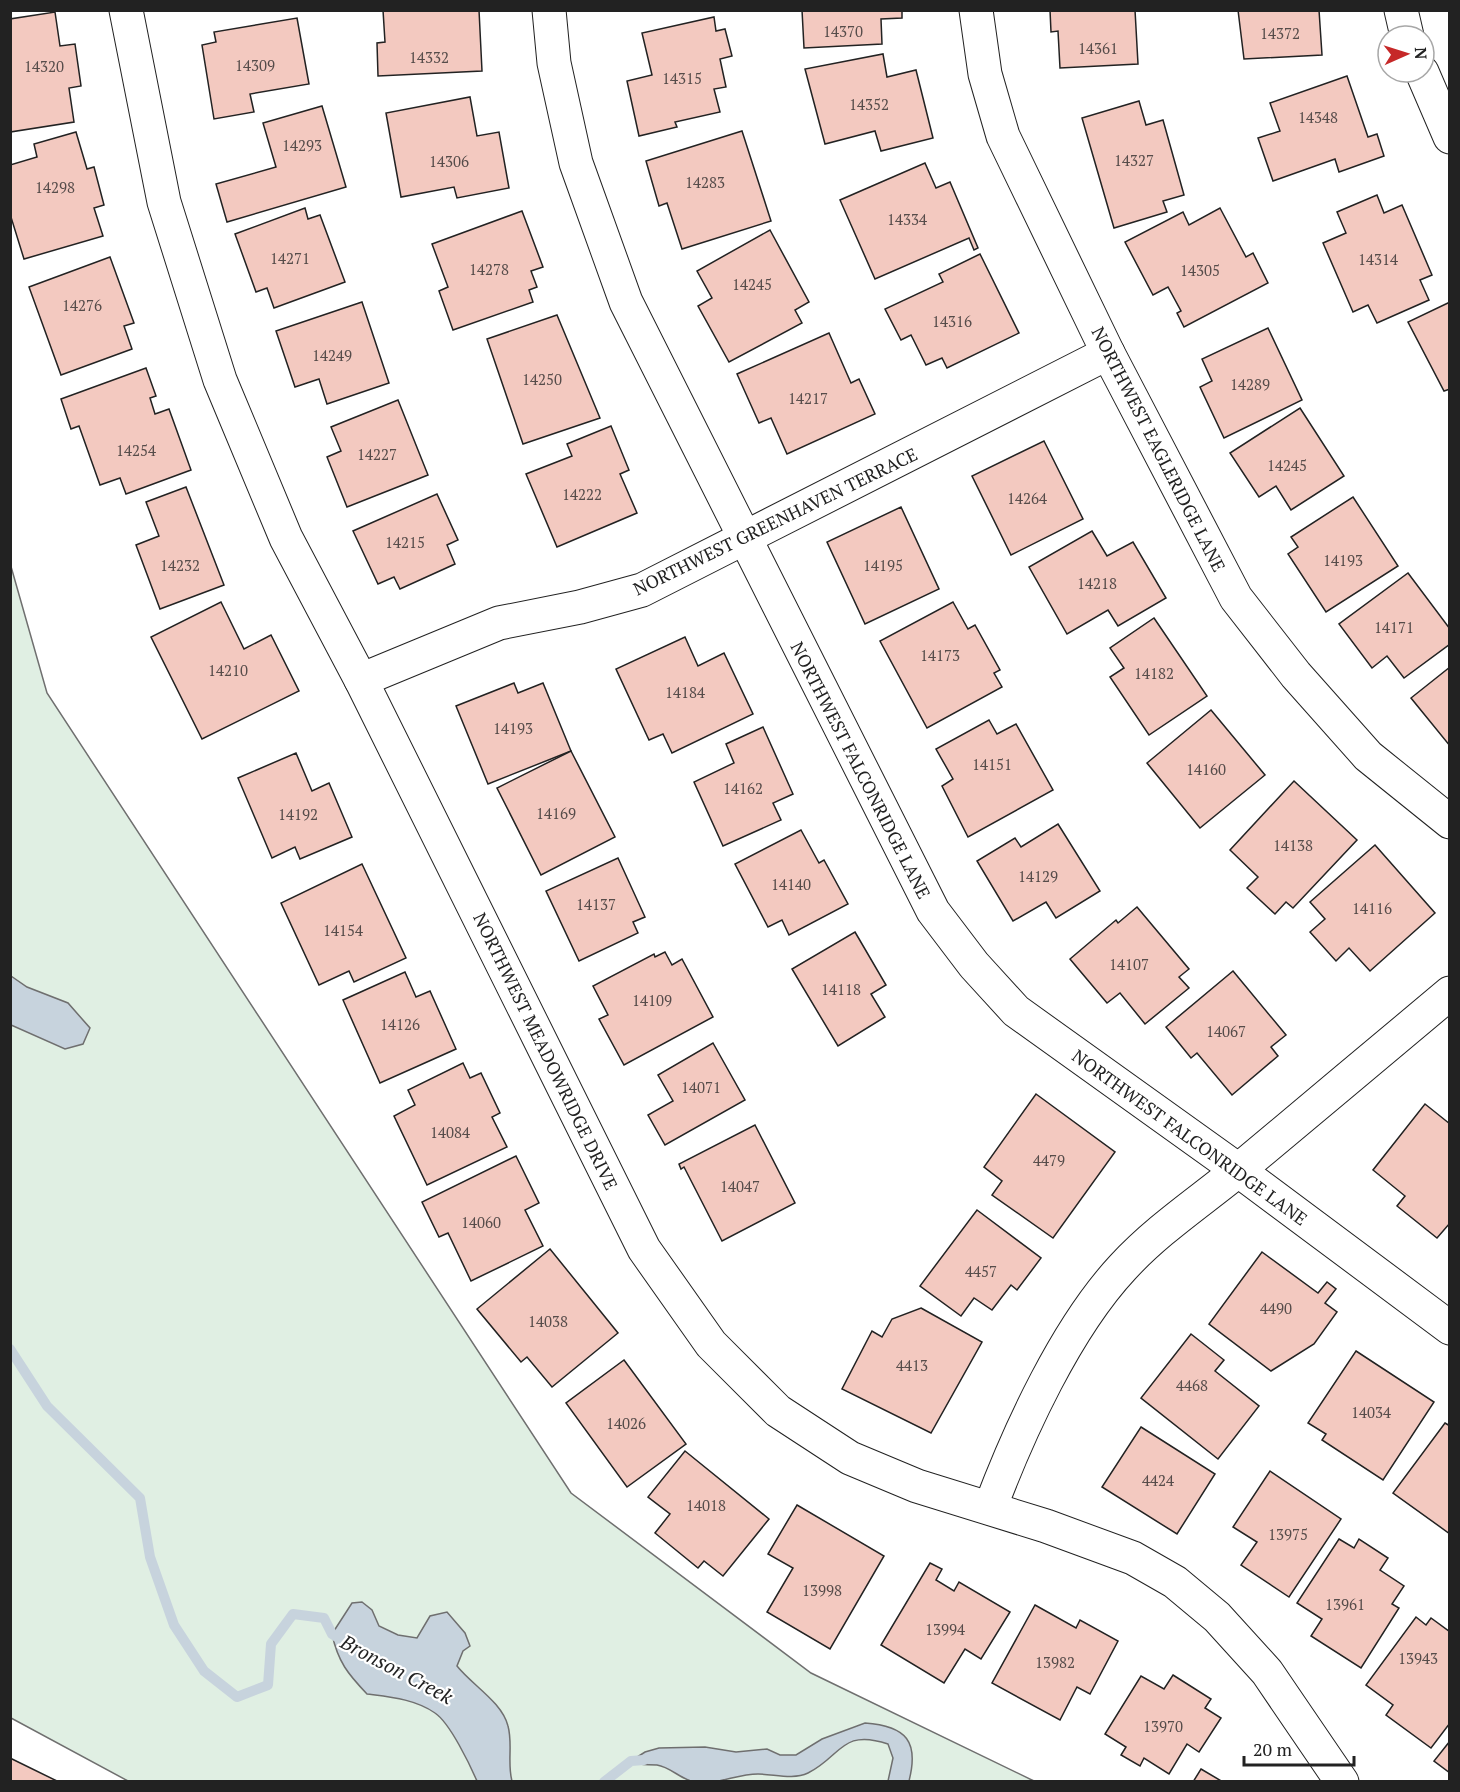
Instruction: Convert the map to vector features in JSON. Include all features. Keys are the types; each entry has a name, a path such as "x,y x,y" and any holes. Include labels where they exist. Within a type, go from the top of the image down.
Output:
{"street":[{"name":"NORTHWEST MEADOWRIDGE DRIVE","path":"126,10 164,202 220,380 286,538 361,680 644,1249 711,1344 778,1410 850,1458 916,1486 990,1508 1134,1558 1175,1582 1217,1617 1266,1672 1342,1782"},
{"name":"NORTHWEST FALCONRIDGE LANE","path":"549,10 554,63 576,163 626,302 933,911 974,965 1016,1011 1238,1170 1449,1328"},
{"name":"NORTHWEST EAGLERIDGE LANE","path":"976,10 985,74 1003,136 1108,353 1236,598 1296,675 1368,756 1449,822"},
{"path":"1427,84 1449,137"},
{"name":"NORTHWEST GREENHAVEN TERRACE","path":"361,680 499,623 580,607 642,590 1108,353"},
{"path":"990,1508 1012,1448 1047,1381 1088,1311 1121,1268 1164,1226 1238,1170 1449,993"}],"green space":[{"path":"10,563 47,693 571,1493 811,1673 1034,1781 128,1781 11,1718"}],"water":[{"path":"11,976 27,987 68,1003 90,1028 83,1044 65,1049 11,1025"},
{"path":"362,1602 372,1610 379,1626 398,1635 417,1638 430,1616 447,1612 465,1633 470,1646 463,1651 457,1666 493,1701 505,1717 509,1733 512,1781 477,1781 453,1735 435,1713 411,1702 367,1694 354,1680 341,1660 332,1634 352,1603"},
{"path":"865,1723 891,1728 906,1738 911,1746 912,1756 909,1781 888,1781 893,1758 888,1744 872,1740 851,1742 819,1767 796,1776 750,1774 703,1783 685,1779 662,1766 631,1761 645,1752 659,1748 705,1747 736,1752 767,1749 780,1755 796,1755 822,1739"}],"building":[{"path":"383,10 479,10 482,71 378,76 377,43 385,42"},
{"path":"802,10 902,10 902,18 881,19 882,44 804,48"},
{"path":"1050,10 1135,10 1138,64 1060,68 1058,31 1051,32"},
{"path":"1238,10 1319,10 1322,55 1244,59"},
{"path":"55,12 60,46 75,44 81,86 69,88 74,122 10,132 10,19"},
{"path":"714,17 716,31 725,29 732,56 720,59 726,87 714,89 720,112 675,122 677,127 639,136 627,81 652,75 642,33"},
{"path":"297,18 309,84 250,94 254,112 214,119 202,45 216,42 214,32"},
{"path":"883,54 887,77 916,70 933,138 881,151 875,131 825,144 805,69"},
{"path":"1347,76 1368,137 1377,134 1384,156 1339,172 1335,159 1273,181 1258,138 1280,131 1270,103"},
{"path":"470,97 477,136 499,132 509,188 457,198 454,187 401,197 386,113"},
{"path":"1139,101 1146,125 1163,120 1184,195 1163,201 1167,212 1114,228 1082,118"},
{"path":"322,106 346,187 227,222 216,184 276,167 263,123"},
{"path":"742,131 771,221 682,249 667,203 659,206 646,161"},
{"path":"76,132 87,169 94,167 104,205 94,208 103,236 24,259 10,214 10,165 37,157 34,144"},
{"path":"925,163 936,188 950,182 978,248 974,250 969,238 875,279 840,200"},
{"path":"1377,195 1384,213 1402,205 1432,275 1420,280 1429,300 1377,323 1368,305 1353,312 1323,243 1346,233 1337,212"},
{"path":"305,208 308,219 320,215 345,282 274,308 267,288 256,292 235,234"},
{"path":"1220,208 1246,257 1253,253 1268,283 1184,327 1177,313 1181,311 1168,287 1153,295 1125,242 1183,212 1189,225"},
{"path":"522,211 543,267 531,271 537,287 529,290 533,302 453,330 439,291 448,287 432,244"},
{"path":"770,230 809,302 795,310 802,323 729,362 698,306 712,298 697,271"},
{"path":"980,254 1019,333 947,368 942,358 926,365 911,335 901,340 885,309 943,282 939,274"},
{"path":"110,257 134,323 124,326 132,349 61,375 29,287"},
{"path":"362,302 389,383 327,404 319,379 295,387 276,331"},
{"path":"1450,302 1450,389 1444,391 1408,322"},
{"path":"557,315 600,418 523,444 487,339"},
{"path":"1268,328 1302,400 1224,438 1200,387 1212,381 1202,359"},
{"path":"829,333 851,383 859,379 875,414 787,454 771,418 759,423 737,374"},
{"path":"146,368 156,396 150,398 155,414 169,409 191,470 126,494 120,478 100,485 79,426 71,429 61,399"},
{"path":"398,400 428,475 347,507 327,457 341,451 331,427"},
{"path":"1300,408 1344,476 1291,510 1276,486 1259,497 1230,453"},
{"path":"611,426 629,470 620,474 637,513 557,547 526,474 572,456 567,444"},
{"path":"1044,441 1083,519 1011,555 972,476"},
{"path":"186,487 224,585 160,609 136,545 159,536 146,502"},
{"path":"437,494 458,540 447,545 455,564 400,589 394,577 378,584 353,531"},
{"path":"1353,497 1398,566 1326,612 1288,554 1298,547 1291,537"},
{"path":"901,507 939,589 865,624 827,542"},
{"path":"1092,531 1107,556 1133,542 1166,598 1118,626 1108,610 1067,634 1029,567"},
{"path":"1408,573 1450,629 1450,644 1404,678 1387,656 1372,668 1339,624"},
{"path":"221,602 244,649 271,635 299,691 202,739 151,637"},
{"path":"953,602 968,629 975,625 1000,670 994,673 1002,687 927,728 880,641"},
{"path":"1154,618 1207,696 1149,735 1110,677 1124,668 1110,648"},
{"path":"685,637 698,666 724,653 753,714 672,753 663,734 649,740 616,669"},
{"path":"1450,667 1450,746 1411,698"},
{"path":"514,683 518,693 543,683 571,751 488,784 456,706"},
{"path":"1211,710 1265,775 1200,828 1147,763"},
{"path":"989,720 997,734 1016,724 1053,790 968,837 942,786 953,779 936,749"},
{"path":"763,727 793,794 773,803 781,820 723,846 694,782 734,763 726,744"},
{"path":"571,751 615,837 541,875 497,788"},
{"path":"296,753 312,791 329,783 352,837 300,859 295,847 272,858 238,778"},
{"path":"1294,781 1357,840 1293,908 1286,902 1275,914 1247,888 1258,877 1230,850"},
{"path":"1058,824 1100,891 1056,918 1046,902 1013,921 977,861 1015,838 1021,847"},
{"path":"801,830 819,863 824,860 848,904 789,935 782,920 768,927 735,864"},
{"path":"1375,845 1435,913 1370,971 1349,948 1336,961 1310,932 1325,919 1310,902"},
{"path":"618,858 645,917 633,922 638,933 579,961 546,891"},
{"path":"362,864 406,958 354,982 349,971 319,985 281,903"},
{"path":"1137,907 1189,969 1179,977 1189,988 1145,1024 1120,993 1107,1003 1070,959 1116,920 1118,923"},
{"path":"855,932 886,985 871,994 885,1017 838,1046 792,969"},
{"path":"665,952 672,965 682,959 713,1017 624,1065 599,1019 608,1015 593,986 654,954 655,957"},
{"path":"1233,971 1286,1035 1271,1047 1278,1056 1232,1095 1197,1053 1191,1058 1166,1027"},
{"path":"405,972 416,997 430,991 456,1049 380,1083 343,1000"},
{"path":"713,1043 745,1100 665,1145 648,1115 673,1101 658,1075"},
{"path":"463,1063 470,1078 481,1073 500,1113 492,1117 507,1147 427,1185 394,1116 415,1105 408,1090"},
{"path":"1036,1094 1115,1152 1053,1238 992,1195 1002,1181 984,1167"},
{"path":"1425,1104 1450,1124 1450,1223 1437,1238 1397,1206 1405,1196 1373,1170"},
{"path":"755,1125 795,1203 722,1241 684,1167 681,1169 679,1164"},
{"path":"516,1156 539,1203 525,1210 543,1246 471,1281 448,1233 439,1237 422,1202"},
{"path":"977,1210 1041,1258 1017,1290 1011,1285 992,1310 974,1298 961,1316 920,1286"},
{"path":"550,1249 618,1333 552,1387 527,1357 521,1362 477,1309"},
{"path":"1262,1252 1318,1293 1327,1282 1336,1289 1325,1303 1337,1312 1314,1344 1271,1371 1209,1324"},
{"path":"921,1308 982,1342 931,1433 842,1389 872,1331 882,1337 892,1319"},
{"path":"1191,1334 1224,1360 1215,1371 1259,1406 1218,1459 1141,1398"},
{"path":"1356,1351 1434,1402 1383,1480 1322,1440 1326,1434 1308,1423"},
{"path":"624,1360 686,1444 627,1487 566,1403"},
{"path":"1445,1423 1450,1426 1450,1534 1393,1493"},
{"path":"1141,1427 1215,1474 1177,1534 1102,1487"},
{"path":"685,1451 769,1519 723,1576 704,1561 698,1568 655,1533 670,1514 648,1497"},
{"path":"1270,1471 1341,1519 1289,1597 1241,1565 1257,1542 1233,1527"},
{"path":"797,1505 884,1556 830,1649 767,1612 793,1568 768,1554"},
{"path":"1339,1539 1354,1548 1359,1539 1388,1558 1380,1570 1404,1586 1392,1604 1399,1608 1361,1668 1311,1636 1322,1619 1297,1603"},
{"path":"930,1563 942,1569 936,1580 954,1591 959,1582 1010,1612 981,1659 965,1649 944,1683 881,1645"},
{"path":"1035,1605 1076,1628 1080,1620 1118,1641 1090,1694 1077,1687 1060,1720 992,1683"},
{"path":"1416,1617 1426,1625 1431,1618 1450,1632 1450,1723 1431,1748 1386,1715 1393,1705 1366,1685"},
{"path":"1173,1675 1211,1699 1205,1708 1221,1718 1199,1752 1187,1744 1169,1774 1144,1758 1140,1766 1121,1755 1126,1747 1105,1734 1141,1676 1164,1689"},
{"path":"1450,1741 1450,1773 1434,1761"},
{"path":"10,1758 59,1782 10,1782"},
{"path":"1201,1769 1223,1782 1193,1782"}],"waterway":[{"name":"Bronson Creek","path":"10,1349 47,1406 140,1498 150,1557 174,1625 204,1671 237,1697 268,1685 271,1644 293,1614 324,1618 332,1634 345,1642"},
{"name":"Bronson Creek","path":"604,1782 631,1761 644,1760"}]}
